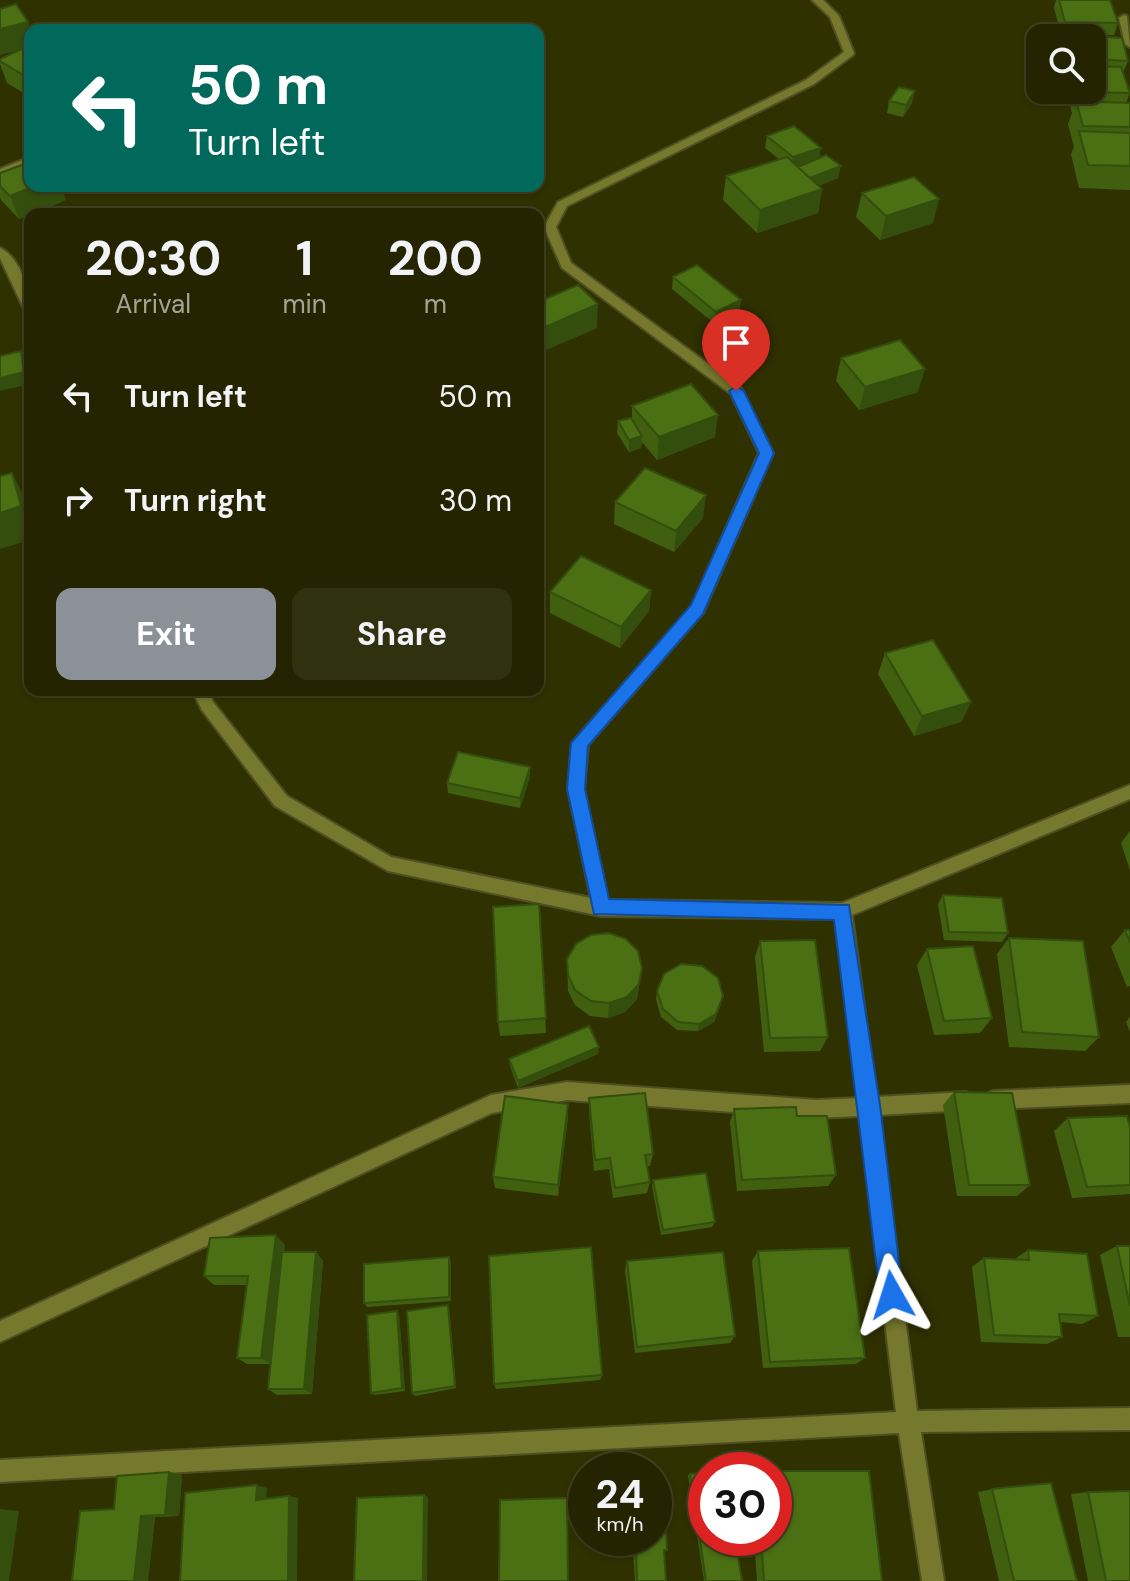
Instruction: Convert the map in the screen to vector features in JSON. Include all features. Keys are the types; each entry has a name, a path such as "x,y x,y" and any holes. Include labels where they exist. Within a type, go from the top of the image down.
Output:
{"street":[{"path":"601,908 576,789 580,743 698,609 766,453 736,391 566,265 550,227 562,204 810,82 849,53 834,16 817,0"},
{"path":"1124,18 1130,44"},
{"path":"0,173 24,163"},
{"path":"0,252 7,258 24,296"},
{"path":"203,696 207,706 281,801 388,864 601,908 843,911 1130,792"},
{"path":"843,911 870,1105 906,1422 933,1581"},
{"path":"0,1332 491,1104 567,1091 816,1109 1130,1094"},
{"path":"0,1471 906,1422 1130,1419"}],"building":[{"path":"1059,0 1110,0 1118,23 1065,22"},
{"path":"16,4 28,22 0,29 0,9"},
{"path":"1106,37 1122,38 1128,61 1106,60"},
{"path":"24,48 24,75 0,61"},
{"path":"1106,66 1121,67 1130,93 1106,93"},
{"path":"899,87 915,91 906,105 889,101"},
{"path":"1130,103 1130,127 1083,126 1077,104"},
{"path":"794,126 821,148 793,157 767,136"},
{"path":"1079,131 1130,133 1130,166 1088,165"},
{"path":"826,155 841,166 810,178 798,167"},
{"path":"787,157 822,189 760,210 726,176"},
{"path":"24,164 24,190 10,196 0,186 0,173"},
{"path":"914,177 939,199 886,216 862,193"},
{"path":"697,265 741,300 716,312 673,277"},
{"path":"578,285 598,304 544,328 544,299"},
{"path":"900,340 925,369 865,387 841,358"},
{"path":"21,351 24,372 0,378 0,356"},
{"path":"691,384 718,415 659,437 632,406"},
{"path":"631,418 642,436 629,440 618,421"},
{"path":"645,468 706,495 676,531 615,502"},
{"path":"12,473 21,506 0,513 0,476"},
{"path":"581,556 651,590 621,627 550,592"},
{"path":"933,640 971,702 922,716 885,653"},
{"path":"458,752 530,767 520,798 447,783"},
{"path":"943,895 1002,898 1008,933 949,932"},
{"path":"539,904 546,1018 498,1022 493,907"},
{"path":"609,933 626,939 638,951 642,968 639,984 627,997 609,1003 591,1001 575,990 568,975 567,959 576,944 591,935"},
{"path":"1009,938 1083,941 1099,1037 1022,1032"},
{"path":"815,940 828,1037 770,1038 760,941"},
{"path":"973,946 992,1018 944,1021 927,949"},
{"path":"681,964 702,966 718,978 723,996 716,1014 699,1024 678,1022 663,1009 657,991 664,974"},
{"path":"589,1026 599,1047 518,1081 509,1059"},
{"path":"954,1092 1012,1093 1030,1185 969,1185"},
{"path":"645,1093 653,1154 645,1155 650,1182 615,1188 610,1158 595,1160 589,1098"},
{"path":"505,1096 568,1104 558,1185 493,1177"},
{"path":"796,1107 797,1116 827,1116 836,1175 742,1180 734,1109"},
{"path":"1127,1116 1130,1127 1130,1185 1087,1187 1068,1118"},
{"path":"706,1173 715,1222 663,1230 653,1180"},
{"path":"276,1235 261,1358 237,1358 248,1276 204,1276 210,1238"},
{"path":"1117,1246 1130,1246 1130,1306"},
{"path":"591,1247 602,1375 494,1384 489,1256"},
{"path":"849,1248 865,1358 770,1362 758,1251"},
{"path":"1028,1250 1087,1254 1098,1316 1059,1314 1062,1337 994,1335 984,1258 1029,1260"},
{"path":"282,1252 316,1252 304,1389 268,1389"},
{"path":"723,1252 735,1336 637,1347 627,1261"},
{"path":"449,1257 449,1297 364,1303 364,1264"},
{"path":"448,1305 455,1386 412,1393 407,1311"},
{"path":"397,1311 402,1388 371,1393 367,1315"},
{"path":"792,1471 869,1471 882,1581 764,1581 762,1556 792,1556"},
{"path":"169,1472 165,1515 141,1516 134,1581 72,1581 80,1511 114,1509 117,1476"},
{"path":"1051,1483 1077,1581 1014,1581 992,1489"},
{"path":"257,1485 256,1500 289,1496 288,1581 180,1581 185,1493"},
{"path":"1130,1491 1130,1581 1106,1581 1088,1492"},
{"path":"424,1495 423,1581 354,1581 357,1498"},
{"path":"567,1498 568,1581 499,1581 500,1500"},
{"path":"636,1556 664,1556 666,1581 637,1581"},
{"path":"702,1556 738,1556 742,1581 706,1581"}],"route":[{"path":"736,391 766,453 698,609 580,743 576,789 601,908 843,911 892,1295"}]}
